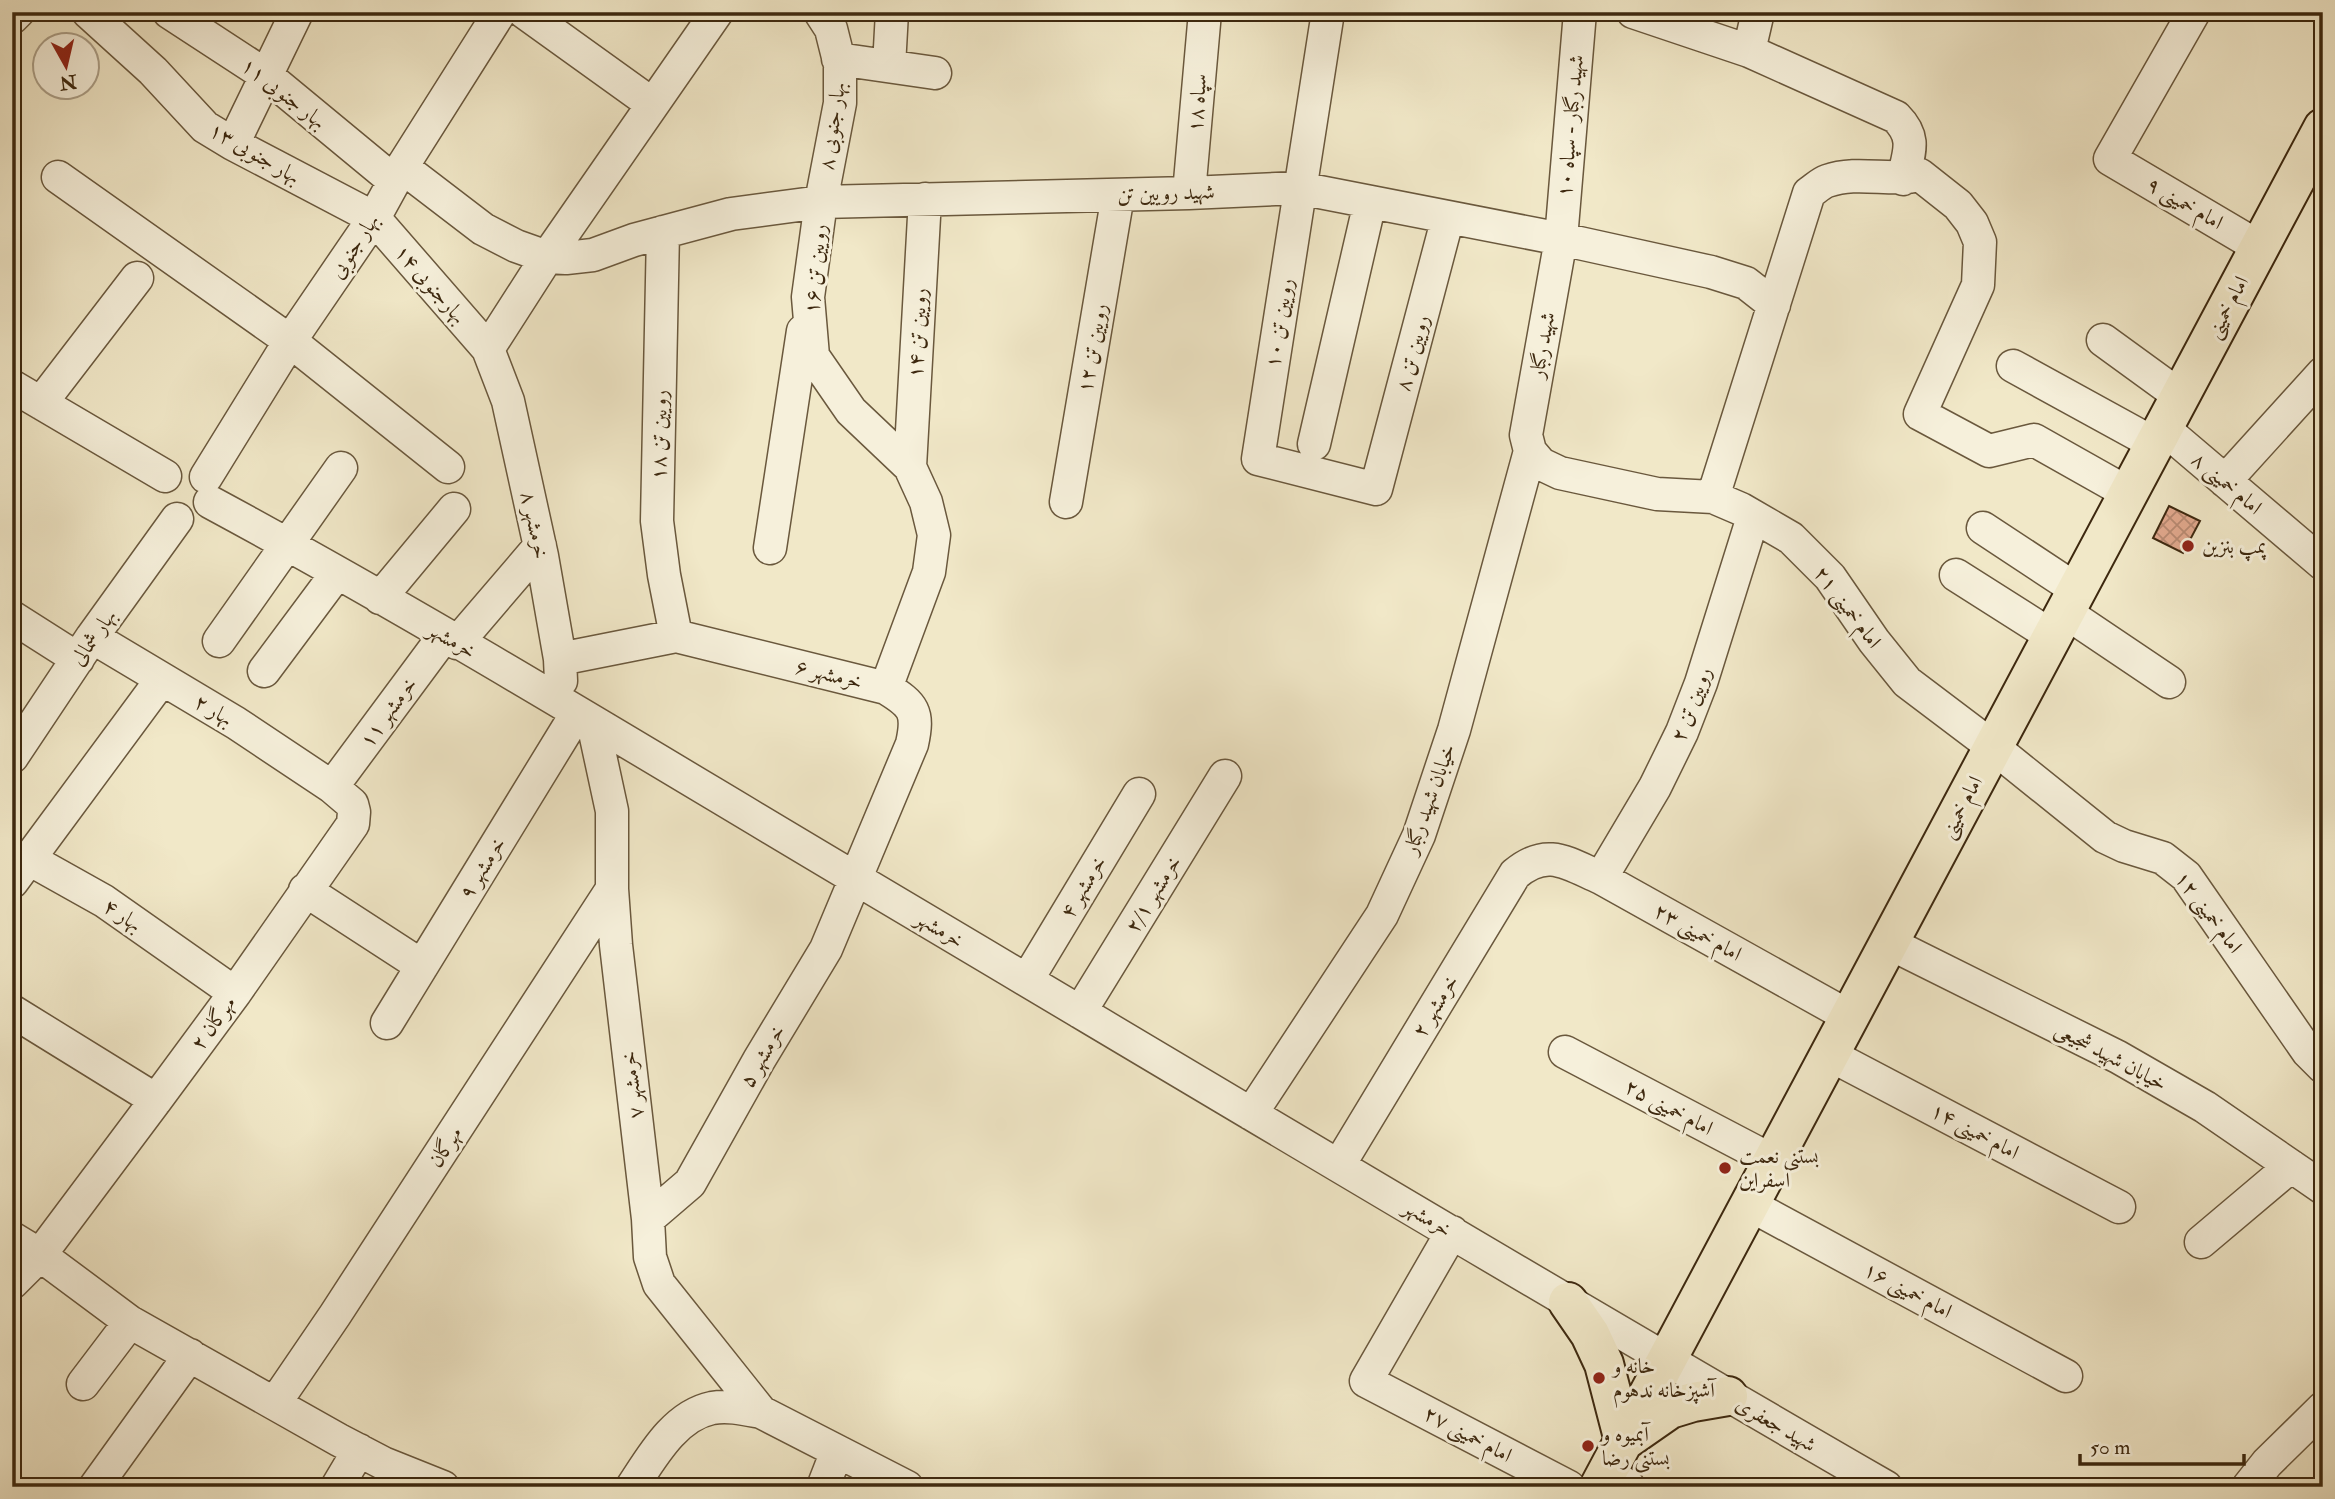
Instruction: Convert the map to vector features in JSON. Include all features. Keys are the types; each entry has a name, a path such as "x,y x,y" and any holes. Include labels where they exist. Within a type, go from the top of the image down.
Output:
{"main road":[{"name":"امام خمینی","path":"1615,1472 1667,1360 2323,128"},
{"path":"1569,1302 1590,1334 1604,1364 1615,1472"},
{"path":"1615,1472 1670,1409 1728,1396"}],"street":[{"path":"12,18 18,12"},
{"name":"بهار جنوبی ۱۳","path":"88,12 153,71 205,127 374,218"},
{"name":"بهار جنوبی ۱۱","path":"169,12 267,76 398,174 483,229 516,246 547,257"},
{"path":"233,144 297,12"},
{"name":"بهار جنوبی","path":"208,490 290,341 374,218 398,174 500,12"},
{"path":"524,12 652,104"},
{"path":"488,349 547,257 717,12"},
{"name":"بهار جنوبی ۸","path":"820,12 831,29 838,59 840,103 821,202"},
{"path":"889,66 892,12"},
{"name":"سپاه ۱۸","path":"1189,193 1205,12"},
{"name":"رویین تن ۱۰","path":"1328,12 1258,458 1376,489"},
{"name":"شهید رگبار - سپاه ۱۰","path":"1561,239 1580,12"},
{"path":"1633,12 1749,51 1896,117 1907,129 1910,149 1903,179"},
{"path":"1749,51 1758,12"},
{"name":"امام خمینی ۹","path":"2194,12 2110,159 2259,247"},
{"path":"838,59 935,73"},
{"path":"1713,497 1809,193 1825,181 1848,177 1881,176 1903,179 1920,175 1958,205 1972,223 1980,243 1978,285 1920,414 1989,451 2034,440 2129,493"},
{"path":"58,177 290,341 448,467"},
{"name":"شهید رویین تن","path":"547,257 593,255 663,232 731,214 821,202 1299,188 1561,239 1711,272 1746,283 1774,305"},
{"name":"رویین تن ۱۲","path":"1066,502 1118,195"},
{"name":"رویین تن ۱۴","path":"910,467 925,200"},
{"name":"رویین تن ۱۶","path":"821,202 808,297 813,356 850,411 910,467"},
{"path":"1314,444 1370,202"},
{"name":"رویین تن ۸","path":"1376,489 1448,217"},
{"name":"بهارجنوبی ۱۴","path":"374,218 488,349"},
{"name":"رویین تن ۱۸","path":"663,232 657,521 676,636"},
{"name":"شهید رگبار","path":"1530,451 1526,435 1561,239"},
{"path":"40,402 137,278"},
{"path":"770,548 808,297"},
{"path":"2103,340 2166,423"},
{"name":"خرمشهر ۸","path":"488,349 508,401 540,546 560,659 577,714"},
{"path":"2013,366 2166,423"},
{"path":"12,386 165,477"},
{"path":"2225,481 2317,390"},
{"name":"امام خمینی ۸","path":"2166,423 2225,481 2323,564"},
{"name":"امام خمینی ۲۱","path":"1530,451 1541,464 1560,473 1657,494 1713,497 1791,538 1830,577 1874,641 1907,682 1993,747"},
{"name":"خیابان شهید رگبار","path":"1251,1114 1382,915 1419,835 1454,730 1530,451"},
{"path":"185,467 197,470 208,490 205,511 197,517 177,519 161,506 158,496 165,477 174,470 185,467"},
{"path":"886,688 929,572 934,535 926,502 910,467"},
{"path":"219,641 341,468"},
{"name":"خرمشهر","path":"208,490 288,545 1667,1360"},
{"path":"380,598 454,509"},
{"name":"رویین تن ۲","path":"1601,878 1655,787 1682,732 1701,683 1754,517"},
{"name":"بهار شمالی","path":"12,757 85,648 177,519"},
{"path":"1983,528 2065,613 2169,682"},
{"name":"خرمشهر ۱۱","path":"332,788 451,640 540,546"},
{"path":"264,671 337,573"},
{"path":"1956,575 2065,613"},
{"name":"بهار ۲","path":"12,617 162,679 236,723 332,788"},
{"name":"خرمشهر ۶","path":"560,659 676,636 886,688 905,699 914,711 916,726 912,744 856,879"},
{"path":"21,871 162,679"},
{"name":"خرمشهر ۷","path":"577,714 611,811 616,945 648,1219 650,1258 659,1284 761,1412"},
{"name":"خرمشهر ۹","path":"387,1023 577,714"},
{"name":"امام خمینی ۱۲","path":"1993,747 2105,837 2163,858 2186,876 2308,1052 2323,1067"},
{"name":"خرمشهر ۲/۱","path":"1080,1012 1225,776"},
{"name":"مهرگان ۲","path":"12,1283 40,1255 156,1100 235,993 353,824 352,804 332,788"},
{"name":"خرمشهر ۴","path":"1027,980 1139,794"},
{"name":"امام خمینی ۲۳","path":"1543,858 1565,862 1601,878 1850,1017"},
{"name":"خرمشهر ۲","path":"1339,1166 1515,874 1527,864 1543,858"},
{"name":"بهار ۴","path":"21,871 104,901 235,993"},
{"name":"خرمشهر ۵","path":"648,1219 690,1183 826,948 856,879"},
{"name":"مهرگان","path":"275,1404 612,889"},
{"path":"305,890 422,966"},
{"name":"خیابان شهید شجیعی","path":"1889,943 2118,1057 2205,1107 2323,1188"},
{"path":"12,1011 156,1100"},
{"name":"امام خمینی ۲۵","path":"1565,1052 1773,1161"},
{"name":"امام خمینی ۱۴","path":"1830,1055 2119,1207"},
{"path":"2201,1242 2291,1166"},
{"name":"امام خمینی ۱۶","path":"1750,1205 2066,1376"},
{"name":"امام خمینی ۲۷","path":"1452,1233 1366,1381 1569,1487"},
{"path":"12,1238 40,1255 130,1322 383,1463 443,1487"},
{"path":"83,1384 130,1322"},
{"path":"95,1487 190,1355"},
{"name":"شهید جعفری","path":"1667,1360 1728,1396 1843,1476 1886,1487"},
{"path":"632,1487 655,1452 682,1422 711,1408 737,1407 761,1412 907,1487"},
{"path":"2248,1487 2267,1463 2323,1408"},
{"path":"337,1487 359,1450"},
{"path":"823,1487 836,1451"}],"building":[{"path":"2169,506 2200,521 2183,553 2153,538"}],"place":[{"name":"پمپ بنزین","path":"2188,546"},
{"name":"بستنی نعمت اسفراین","path":"1725,1168"},
{"name":"خانه و آشپزخانه ندهوم","path":"1599,1378"},
{"name":"آبمیوه و بستنی رضا","path":"1588,1446"}]}
